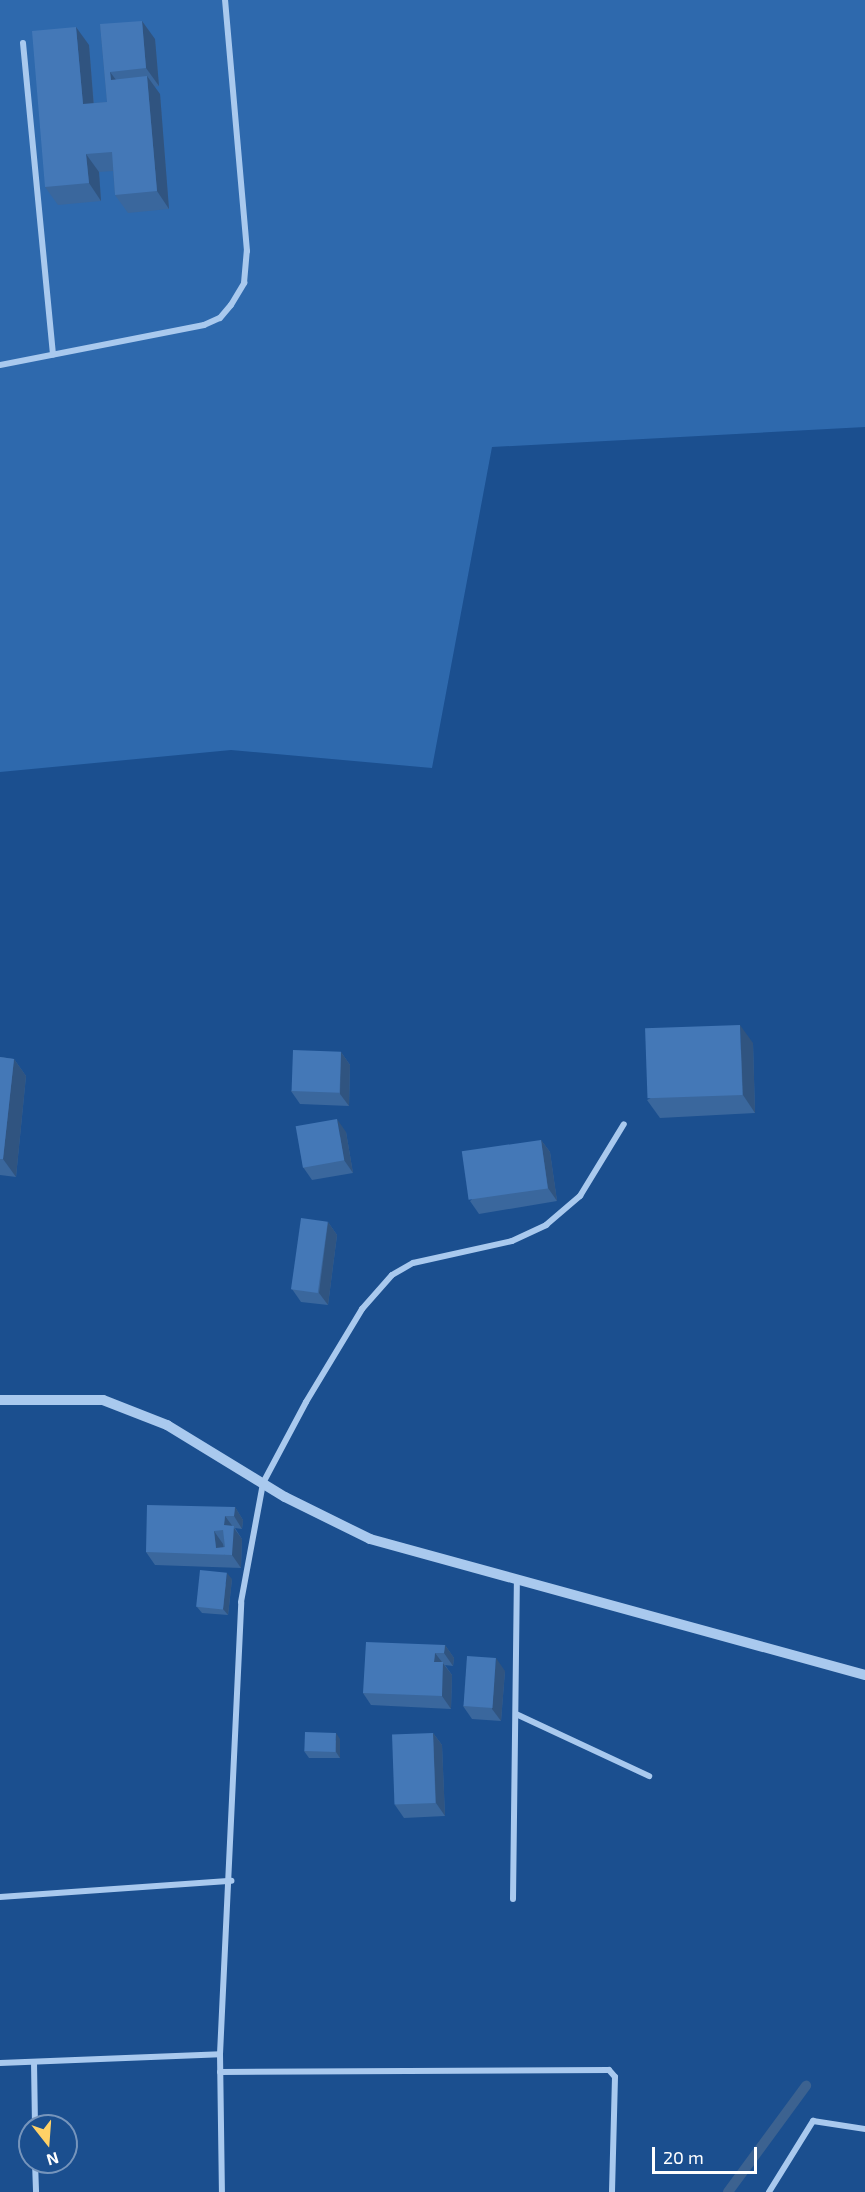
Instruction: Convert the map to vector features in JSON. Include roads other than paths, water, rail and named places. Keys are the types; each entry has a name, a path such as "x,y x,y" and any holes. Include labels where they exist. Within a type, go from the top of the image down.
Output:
{"street":[{"path":"0,365 204,325 220,318 244,283 247,251 225,0"},
{"path":"23,43 53,355"},
{"path":"222,2192 220,2054 231,1881 241,1602 263,1483 306,1402 362,1309 392,1275 413,1263 512,1241 546,1224 580,1196 624,1124"},
{"path":"0,1401 103,1400 167,1425 263,1483 370,1539 865,1675"},
{"path":"513,1899 517,1579"},
{"path":"516,1714 649,1776"},
{"path":"0,1897 231,1881"},
{"path":"0,2063 220,2054"},
{"path":"34,2062 35,2114"},
{"path":"220,2072 609,2070 615,2077 612,2192"},
{"path":"769,2192 813,2121 865,2129"},
{"path":"35,2174 36,2192"}],"waterway":[{"path":"728,2192 806,2086"}]}
